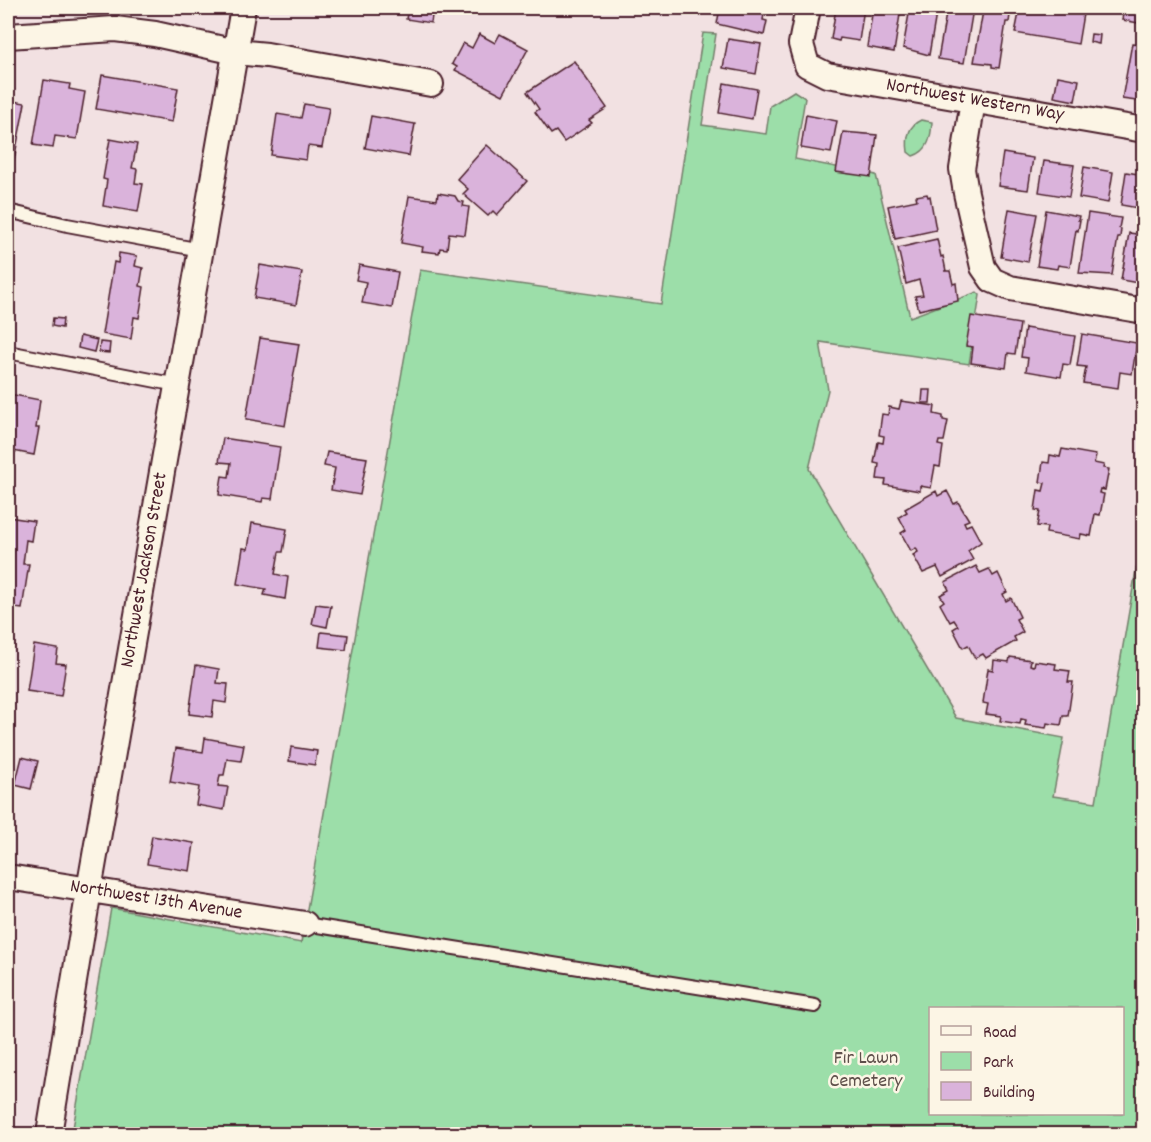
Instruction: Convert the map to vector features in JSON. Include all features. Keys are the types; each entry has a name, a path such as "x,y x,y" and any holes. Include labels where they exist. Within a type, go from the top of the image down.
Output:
{"street":[{"name":"Northwest Jackson Street","path":"49,1134 89,890 243,8"},
{"name":"Northwest Western Way","path":"808,8 801,44 807,65 827,75 1143,130"},
{"path":"8,36 116,29 155,34 236,52 267,55 431,84"},
{"path":"973,101 962,169 983,267 992,280 1010,288 1143,311"},
{"name":"Northwest 13th Avenue","path":"8,877 305,924"}],"lane":[{"path":"8,212 201,250"},
{"path":"8,352 177,385"},
{"path":"305,924 815,1006"}],"green space":[{"name":"Fir Lawn Cemetery","path":"703,33 716,34 702,125 766,134 770,106 794,91 805,98 795,159 876,175 910,317 977,292 980,295 969,364 820,342 828,390 809,469 956,718 1064,738 1053,796 1096,802 1143,530 1143,1134 72,1134 111,908 301,943 420,270 661,304"},
{"path":"921,120 932,122 930,138 923,151 913,156 908,152 907,142 911,129"}],"building":[{"path":"408,8 433,8 431,23 406,19"},
{"path":"720,8 765,8 763,20 767,21 764,35 717,24"},
{"path":"836,8 864,8 859,41 831,39"},
{"path":"873,8 901,8 894,52 867,47"},
{"path":"910,8 937,8 929,55 903,48"},
{"path":"947,8 973,9 964,63 938,59"},
{"path":"1020,8 1084,8 1078,44 1015,33"},
{"path":"1124,8 1144,8 1144,24 1122,20"},
{"path":"992,10 997,10 996,13 1010,15 1009,22 1006,22 999,68 992,67 992,64 974,62 983,11 992,13"},
{"path":"479,34 495,43 500,34 528,49 503,95 455,70 457,67 452,64 463,43 472,48"},
{"path":"1091,34 1100,35 1099,44 1090,42"},
{"path":"728,39 761,44 756,74 723,68"},
{"path":"1132,43 1144,44 1144,102 1122,99"},
{"path":"574,61 607,108 589,120 592,123 564,142 556,131 551,134 535,112 539,109 527,92"},
{"path":"102,75 178,88 172,122 96,109"},
{"path":"1058,76 1079,80 1075,101 1054,97"},
{"path":"44,80 70,84 69,89 85,92 77,139 55,136 53,148 33,145"},
{"path":"724,83 757,89 752,119 719,113"},
{"path":"8,100 25,103 14,160 8,158"},
{"path":"304,104 329,108 322,148 308,146 306,160 271,155 277,114 301,118"},
{"path":"806,115 837,121 831,153 801,148"},
{"path":"371,116 415,124 409,156 365,148"},
{"path":"843,132 877,135 871,177 836,172"},
{"path":"110,139 137,144 132,168 137,169 135,183 143,184 138,212 103,206 107,180 103,179"},
{"path":"487,145 527,181 497,215 493,211 488,216 463,194 468,189 457,179"},
{"path":"1003,153 1033,158 1028,190 998,186"},
{"path":"1044,161 1074,165 1069,197 1039,192"},
{"path":"1084,167 1113,172 1108,203 1079,198"},
{"path":"1126,172 1144,175 1144,209 1121,205"},
{"path":"438,193 455,196 458,201 464,202 463,206 469,207 465,235 449,233 447,249 440,248 439,253 422,251 423,247 401,243 409,196 437,200"},
{"path":"927,194 928,197 930,196 936,230 895,239 888,206 917,200 916,196"},
{"path":"1009,209 1037,214 1028,262 1001,257"},
{"path":"1046,210 1079,216 1070,267 1058,265 1057,269 1037,266"},
{"path":"1088,213 1121,218 1120,237 1118,237 1112,275 1079,273"},
{"path":"1129,233 1144,235 1144,284 1121,280"},
{"path":"937,239 946,271 950,271 953,284 956,283 958,301 919,310 915,296 923,295 919,280 906,284 898,248"},
{"path":"119,253 137,256 135,266 143,268 140,286 144,287 139,318 134,317 131,339 102,334 114,262 118,263"},
{"path":"260,265 302,272 296,305 254,298"},
{"path":"359,265 398,272 392,308 362,303 366,282 356,280"},
{"path":"971,316 1020,324 1015,354 1008,353 1006,368 971,363 973,347 966,346"},
{"path":"53,318 63,319 62,328 52,326"},
{"path":"1025,328 1075,336 1070,365 1063,364 1061,377 1026,371 1028,358 1021,357"},
{"path":"1082,334 1137,343 1132,374 1120,372 1118,388 1083,383 1086,367 1077,366"},
{"path":"80,336 97,340 94,352 78,348"},
{"path":"260,338 299,344 285,426 246,419"},
{"path":"100,342 110,343 109,353 99,352"},
{"path":"923,390 931,390 930,403 922,403"},
{"path":"9,394 40,400 36,428 39,428 34,455 8,450"},
{"path":"901,401 935,406 934,414 943,416 943,420 948,421 944,441 939,441 938,445 943,446 940,467 935,466 931,488 920,486 920,491 885,485 886,480 877,479 879,464 874,463 878,442 883,443 884,436 879,435 882,414 888,415 889,407 899,409"},
{"path":"223,438 280,447 272,499 263,498 262,502 219,495 222,476 229,477 231,463 219,462"},
{"path":"1062,449 1096,455 1094,463 1104,465 1103,468 1109,469 1105,490 1100,489 1099,493 1104,494 1100,515 1095,514 1091,536 1081,534 1080,539 1046,533 1047,527 1037,526 1040,511 1035,510 1038,490 1043,491 1045,483 1040,482 1043,462 1049,463 1050,455 1060,457"},
{"path":"327,452 367,458 360,495 331,490 335,468 324,466"},
{"path":"936,491 938,496 947,491 954,504 958,502 969,520 964,522 966,526 971,524 981,542 968,551 973,560 942,577 937,567 923,573 913,555 918,552 916,548 911,551 901,533 906,530 899,517 907,512 905,509"},
{"path":"8,517 34,521 31,541 26,540 23,564 29,564 22,609 8,607"},
{"path":"252,523 287,529 283,552 279,552 275,574 288,577 285,599 264,595 266,589 237,584 243,548 248,549"},
{"path":"976,566 980,573 989,569 993,576 998,573 1007,592 1003,594 1006,601 1011,598 1020,617 1016,619 1023,632 1014,637 1016,641 986,658 983,654 975,658 968,645 963,648 953,629 958,626 954,620 950,622 940,604 944,601 940,595 949,590 945,582"},
{"path":"316,604 331,606 327,627 312,624"},
{"path":"321,632 348,635 346,650 319,647"},
{"path":"34,645 58,649 56,663 66,664 61,696 27,691"},
{"path":"1010,657 1031,660 1030,665 1034,666 1035,661 1056,664 1055,669 1070,671 1068,682 1073,682 1068,716 1063,716 1061,725 1047,723 1046,728 1025,725 1026,720 1021,719 1020,724 1000,721 1001,716 986,714 988,704 983,703 988,669 993,670 994,660 1009,662"},
{"path":"196,665 219,669 217,683 228,684 226,703 214,701 212,717 189,714"},
{"path":"205,738 244,745 241,761 227,759 224,775 220,775 218,786 228,787 224,810 196,805 199,787 170,782 176,748 203,752"},
{"path":"291,747 317,751 315,765 289,761"},
{"path":"22,757 38,761 31,789 15,785"},
{"path":"152,836 194,843 190,871 147,864"}]}
